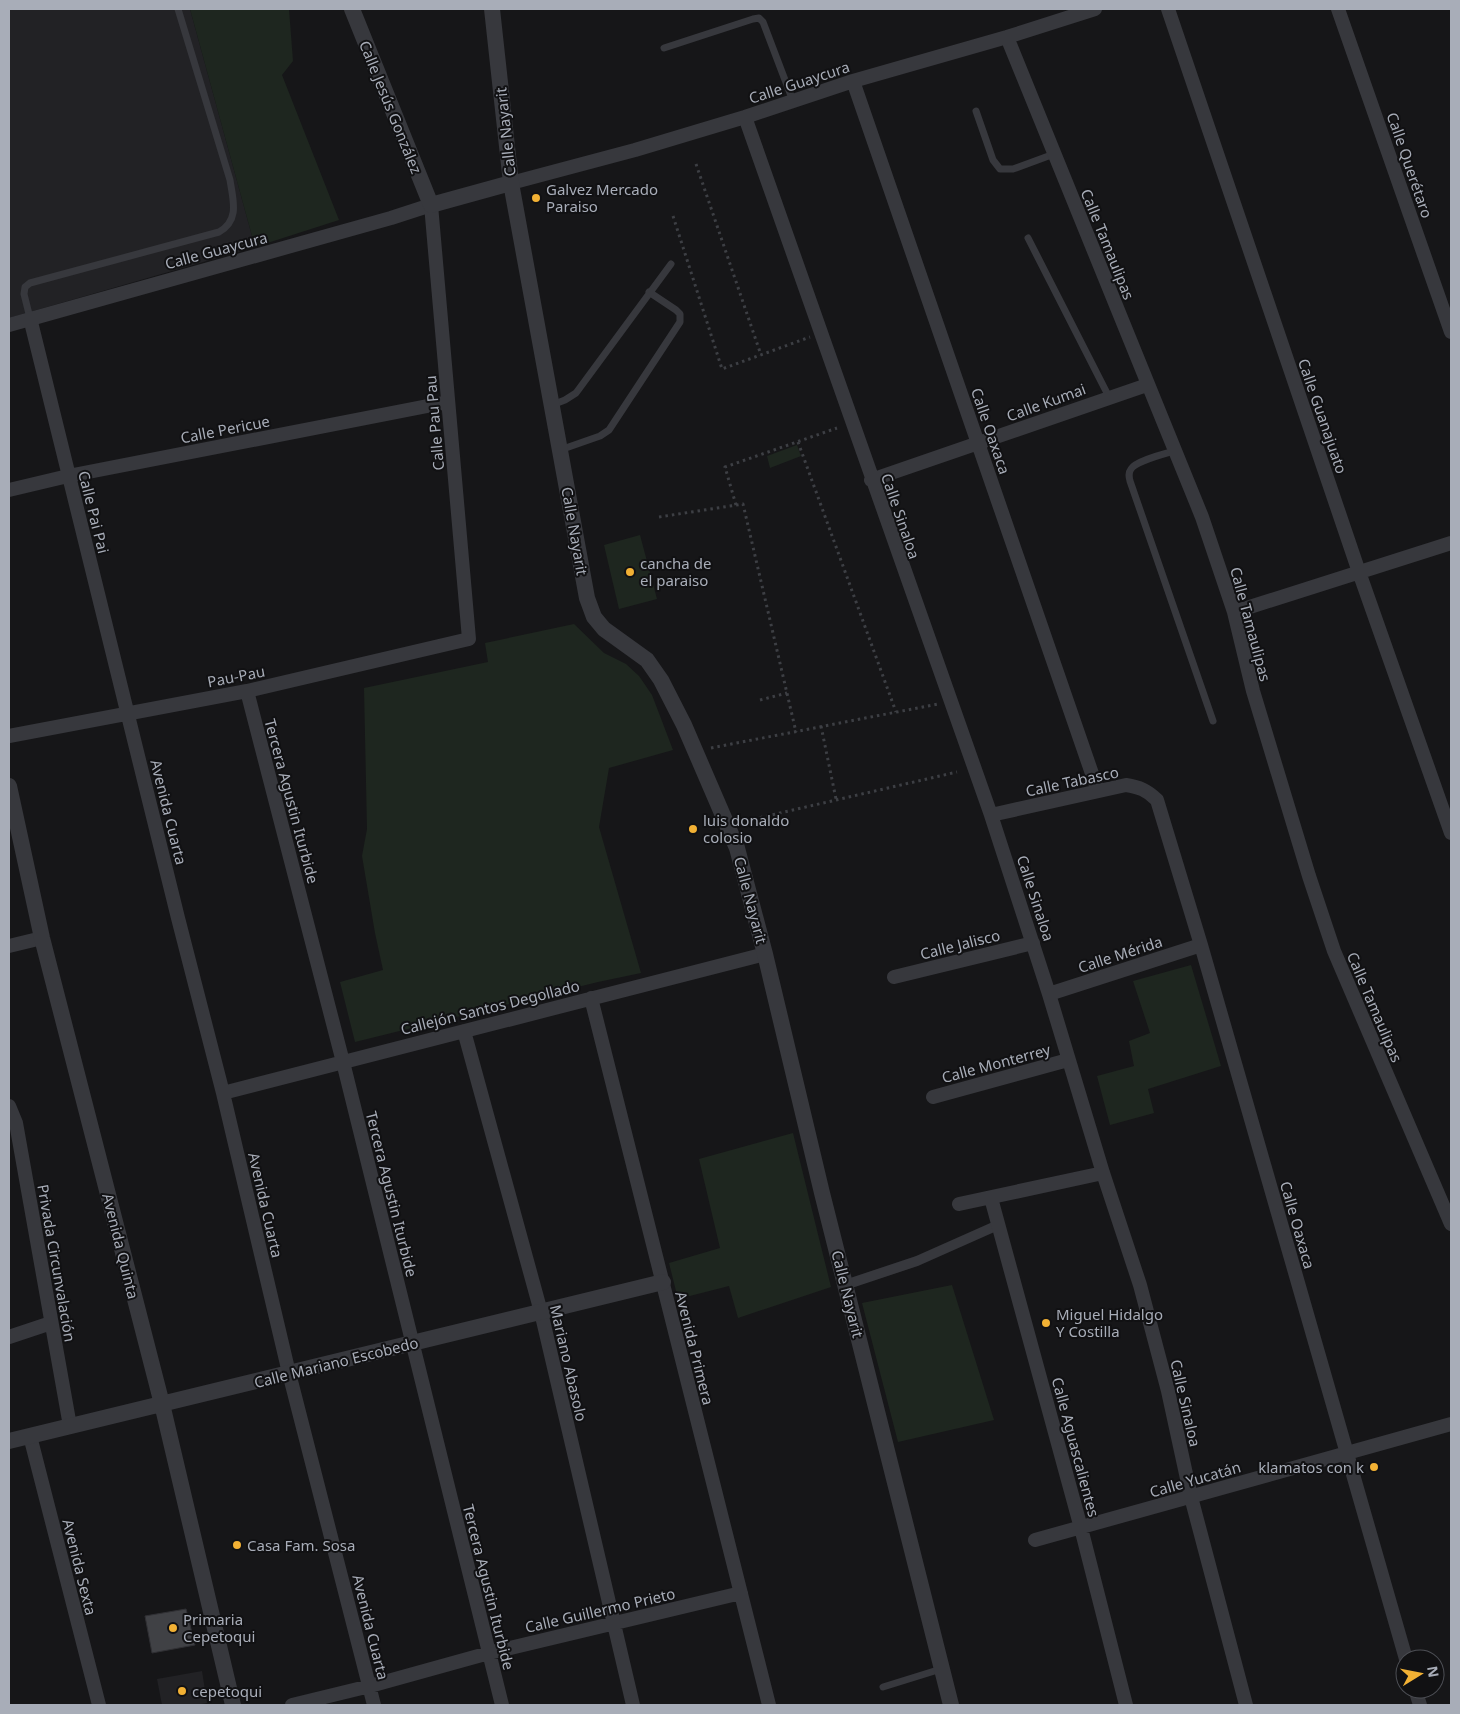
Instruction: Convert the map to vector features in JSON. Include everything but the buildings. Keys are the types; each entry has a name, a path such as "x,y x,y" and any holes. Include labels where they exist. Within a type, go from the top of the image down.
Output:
{"street":[{"name":"Calle Jesús González","path":"352,9 431,205"},
{"name":"Calle Nayarit","path":"492,9 511,183 587,598 594,618 604,629 647,660 661,680 695,751 737,848 765,954 950,1705"},
{"name":"Calle Guaycura","path":"511,183 635,150 1095,9"},
{"name":"Calle Guanajuato","path":"1168,9 1359,572 1451,832"},
{"name":"Calle Querétaro","path":"1338,9 1451,332"},
{"name":"Calle Tamaulipas","path":"1007,37 1202,517 1234,612 1253,691 1309,876 1334,951 1451,1224"},
{"name":"Calle Oaxaca","path":"853,82 1098,791"},
{"name":"Calle Sinaloa","path":"745,117 871,480 991,815 1033,942 1103,1173 1140,1285 1168,1392 1191,1497 1246,1705"},
{"path":"431,205 511,183"},
{"name":"Calle Guaycura","path":"9,325 391,218 431,205"},
{"name":"Calle Pau Pau","path":"431,205 469,639"},
{"name":"Calle Pai Pai","path":"30,318 127,713"},
{"name":"Calle Kumai","path":"871,480 1147,385"},
{"name":"Calle Pericue","path":"9,490 68,476 448,402"},
{"path":"1234,612 1451,543"},
{"name":"Pau-Pau","path":"9,736 247,691 469,639"},
{"name":"Tercera Agustin Iturbide","path":"247,691 343,1062 502,1705"},
{"name":"Avenida Cuarta","path":"127,713 374,1705"},
{"name":"Calle Tabasco","path":"991,815 1126,785 1138,787 1149,792 1157,800"},
{"name":"Avenida Quinta","path":"9,786 42,938 162,1404 233,1705"},
{"name":"Calle Oaxaca","path":"1157,800 1201,945 1403,1649"},
{"path":"9,946 42,938"},
{"name":"Calle Jalisco","path":"894,977 1033,942"},
{"name":"Calle Mérida","path":"1049,994 1201,945"},
{"name":"Callejón Santos Degollado","path":"223,1093 765,954"},
{"name":"Avenida Primera","path":"591,998 706,1461 769,1705"},
{"name":"Mariano Abasolo","path":"464,1031 540,1312 633,1705"},
{"name":"Calle Monterrey","path":"933,1097 1068,1060"},
{"name":"Privada Circunvalación","path":"9,1106 16,1122 70,1426"},
{"path":"959,1204 1103,1173"},
{"name":"Calle Aguascalientes","path":"990,1198 1081,1528 1126,1705"},
{"path":"845,1285 917,1261 998,1225"},
{"name":"Calle Mariano Escobedo","path":"9,1441 663,1282"},
{"path":"9,1337 52,1323"},
{"name":"Calle Yucatán","path":"1035,1540 1451,1424"},
{"name":"Avenida Sexta","path":"30,1436 99,1705"},
{"name":"Calle Guillermo Prieto","path":"292,1705 370,1686 489,1653 741,1594"}],"lane":[{"path":"30,318 24,287 30,283 219,232 228,227 232,219 233,202 230,180 178,9"},
{"path":"664,48 759,18 763,22 793,101"},
{"path":"976,111 994,160 1000,169 1013,169 1054,154"},
{"path":"1028,238 1110,397"},
{"path":"552,405 576,393 671,264"},
{"path":"560,450 600,436 609,430 680,322 680,314 676,310 649,292"},
{"path":"1174,451 1136,464 1129,474 1130,481 1213,720"},
{"path":"883,1687 942,1669"}],"path":[{"path":"696,164 761,355"},
{"path":"673,216 722,369 820,333"},
{"path":"736,505 725,467 837,428"},
{"path":"798,442 896,712"},
{"path":"659,517 743,504 796,732"},
{"path":"760,700 787,693"},
{"path":"695,751 950,702"},
{"path":"821,726 836,799"},
{"path":"743,821 957,772"}],"shaded area":[{"path":"9,9 190,9 255,247 9,318"},
{"path":"190,9 289,9 293,61 282,75 339,220 255,247"},
{"path":"797,445 801,456 770,468 767,456"},
{"name":"cancha de el paraiso","path":"640,535 657,599 619,609 604,545"},
{"path":"574,624 604,653 626,664 639,676 652,695 673,750 609,768 599,827 641,973 355,1042 340,982 383,970 362,856 367,829 364,688 488,662 485,643"},
{"path":"1191,965 1221,1066 1148,1089 1154,1113 1110,1125 1097,1076 1134,1066 1129,1041 1150,1033 1133,981"},
{"path":"793,1133 831,1287 738,1318 729,1286 678,1299 669,1263 720,1248 699,1159"},
{"path":"952,1285 994,1420 898,1442 862,1303"},
{"name":"cepetoqui","path":"202,1671 207,1703 196,1705 162,1705 157,1679"}],"place":[{"name":"Galvez Mercado Paraiso","path":"536,198"},
{"name":"cancha de el paraiso","path":"630,572"},
{"name":"luis donaldo colosio","path":"693,829"},
{"name":"Miguel Hidalgo Y Costilla","path":"1046,1323"},
{"name":"klamatos con k","path":"1374,1467"},
{"name":"Casa Fam. Sosa","path":"237,1545"},
{"name":"Primaria Cepetoqui","path":"173,1628"},
{"name":"cepetoqui","path":"182,1691"}]}
